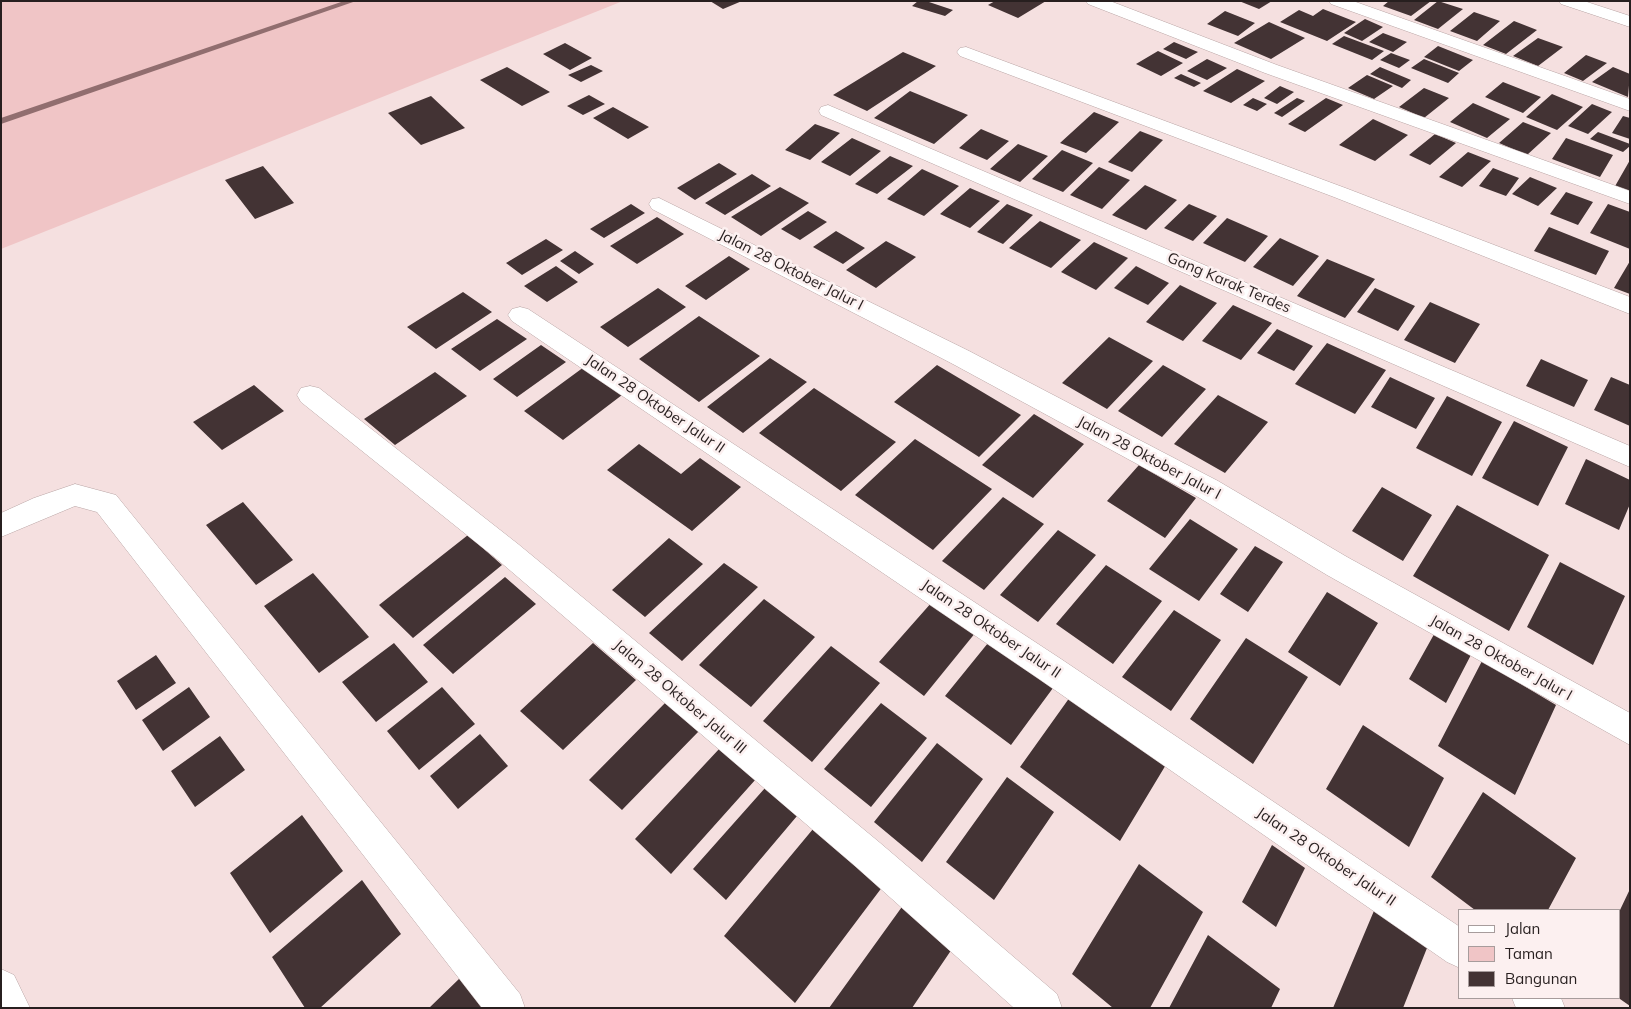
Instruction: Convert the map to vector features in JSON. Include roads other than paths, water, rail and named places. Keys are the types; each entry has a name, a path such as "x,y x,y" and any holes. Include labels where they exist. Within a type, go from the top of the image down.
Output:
{"street":[{"path":"1094,1 1271,69 1630,198"},
{"path":"1336,1 1630,105"},
{"path":"1568,1 1630,22"},
{"path":"966,52 1259,162 1630,306"},
{"name":"Gang Karak Terdes","path":"828,111 1630,457"},
{"name":"Jalan 28 Oktober Jalur I","path":"659,204 952,352 1190,480 1337,566 1630,730"},
{"name":"Jalan 28 Oktober Jalur II","path":"520,315 1050,669 1458,948"},
{"name":"Jalan 28 Oktober Jalur III","path":"310,395 508,552 867,854 1043,1008"},
{"path":"1,526 44,506 75,495 106,503 506,1008"},
{"path":"1,988 11,1008"},
{"path":"1532,999 1546,1008"}],"waterway":[{"path":"1,121 352,1"}]}
